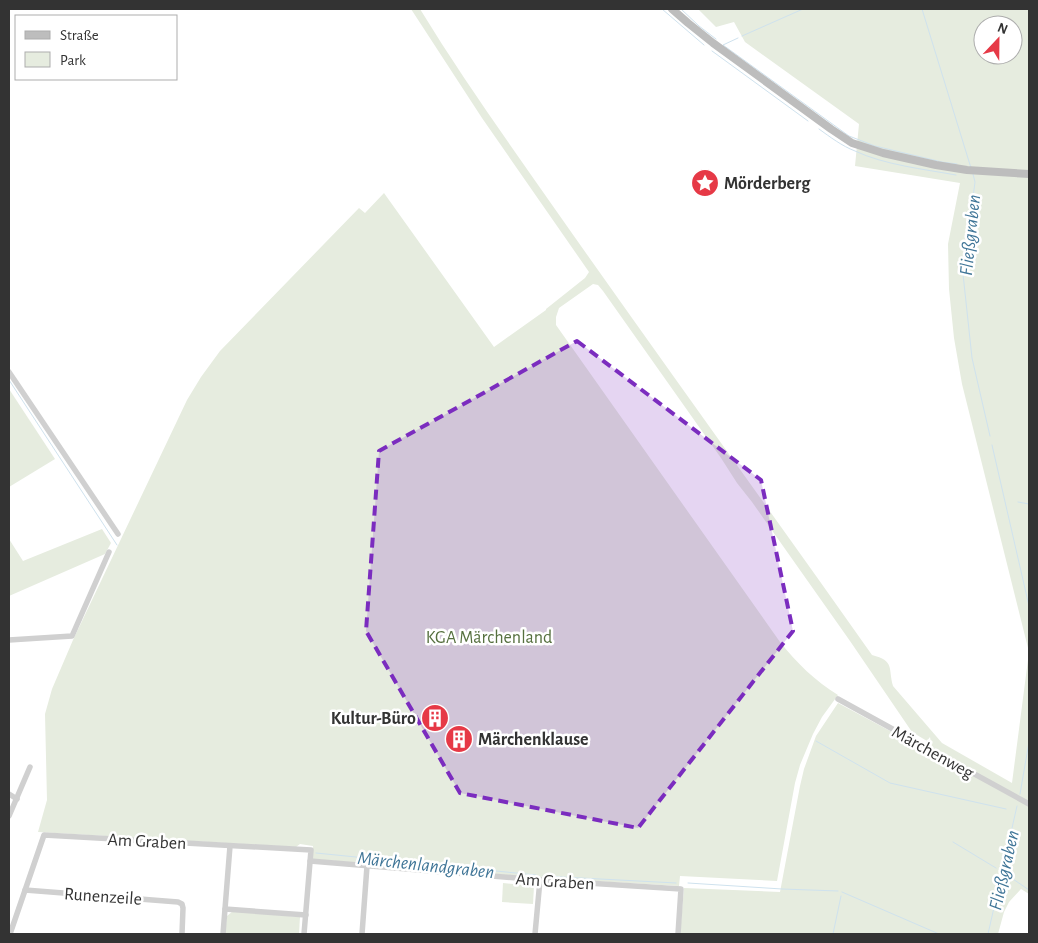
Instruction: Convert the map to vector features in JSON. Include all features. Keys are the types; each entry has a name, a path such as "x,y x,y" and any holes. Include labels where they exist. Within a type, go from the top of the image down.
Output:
{"main road":[{"path":"672,9 713,43 844,138 861,146 936,165 967,170 1029,174"}],"street":[{"path":"9,372 118,534"},
{"path":"9,640 72,636 109,552"},
{"name":"Märchenweg","path":"838,699 1029,804"},
{"path":"9,816 30,767"},
{"path":"9,794 17,799"},
{"name":"Am Graben","path":"25,890 44,835 311,850 310,860 366,866 681,889 678,934"},
{"path":"223,934 230,846"},
{"path":"304,934 310,860"},
{"path":"362,934 366,866"},
{"path":"535,934 540,880"},
{"path":"10,934 25,890"},
{"name":"Runenzeile","path":"25,890 178,902 182,904 182,934"},
{"path":"225,909 306,915"}],"highlighted area":[{"path":"577,341 761,480 793,631 638,828 460,793 366,631 379,451"}],"green space":[{"name":"KGA Märchenland","path":"411,9 420,9 512,147 872,655 879,657 887,663 893,686 942,743 1012,783 1029,652 1029,894 1021,889 1009,902 998,934 680,934 684,888 780,892 804,769 816,736 838,703 933,754 930,737 927,741 912,732 603,291 598,285 593,284 559,308 556,325 780,642 807,671 838,695 822,717 800,765 777,881 680,876 679,886 541,878 312,859 313,846 300,844 296,847 38,832 47,800 45,714 52,689 73,640 187,400 220,351 359,208 365,213 384,193 494,347 546,310 585,278 589,272 482,118"},
{"path":"698,9 1029,9 1029,652 962,384 954,338 949,289 948,244 960,183 855,166 859,124 745,42 734,22 716,27"},
{"path":"9,389 55,459 9,487"},
{"path":"102,529 111,543 105,554 9,596 9,539 23,561"},
{"path":"503,883 534,886 533,904 502,902"},
{"path":"233,911 300,917 299,934 225,934 227,916"}],"waterway":[{"path":"662,9 704,45"},
{"path":"681,9 716,39"},
{"path":"742,36 803,9"},
{"name":"Fließgraben","path":"922,9 971,168"},
{"path":"738,38 723,45 849,136 875,146 957,164"},
{"path":"712,51 808,121"},
{"path":"819,129 845,147 867,156 904,166 956,175"},
{"name":"Fließgraben","path":"973,174 975,182 963,274 972,358 990,436"},
{"path":"9,380 117,545"},
{"name":"Fließgraben","path":"992,445 1029,606"},
{"path":"1018,502 1029,504"},
{"path":"816,741 890,783 1006,809"},
{"name":"Fließgraben","path":"1020,794 1029,742"},
{"name":"Fließgraben","path":"988,934 1017,806"},
{"path":"953,842 996,868"},
{"name":"Märchenlandgraben","path":"316,853 536,875"},
{"name":"Märchenlandgraben","path":"543,876 676,883"},
{"path":"1010,877 1029,890"},
{"name":"Märchenlandgraben","path":"688,883 838,891"},
{"name":"Märchenlandgraben","path":"842,892 939,934"},
{"path":"833,934 841,896"}],"place":[{"name":"Mörderberg","path":"705,183"},
{"name":"Kultur-Büro","path":"435,718"},
{"name":"Märchenklause","path":"459,739"}]}
